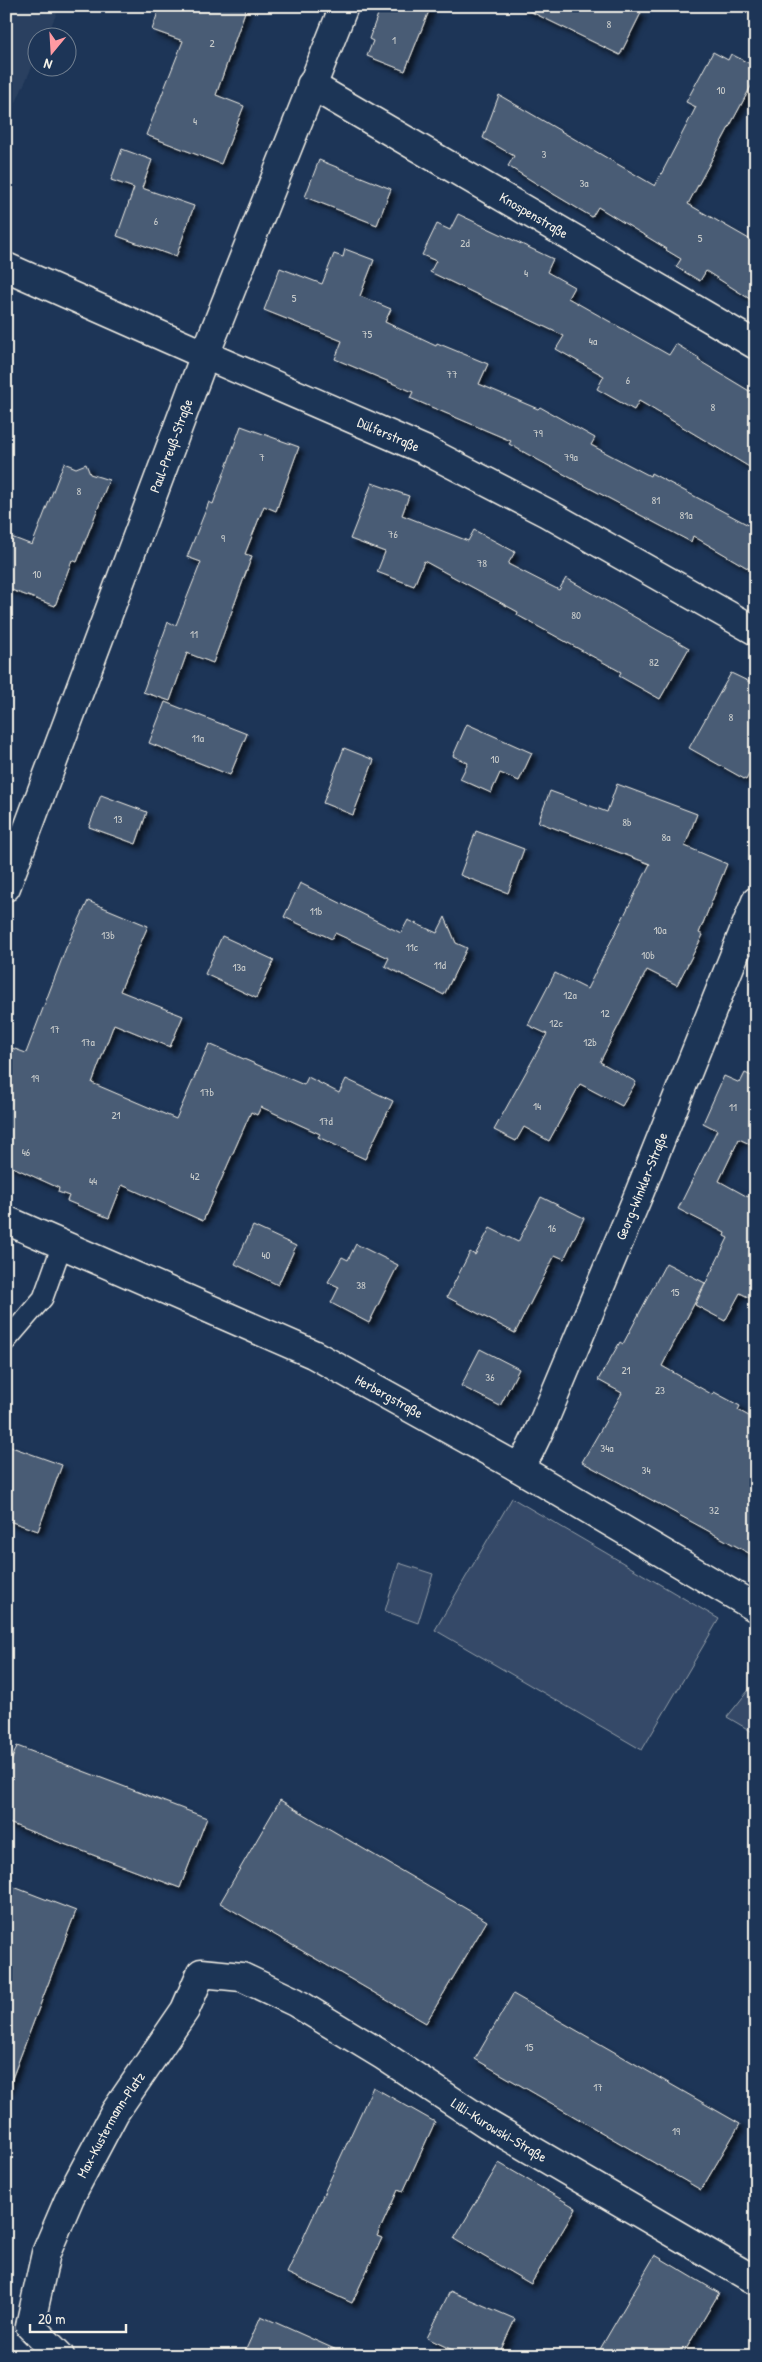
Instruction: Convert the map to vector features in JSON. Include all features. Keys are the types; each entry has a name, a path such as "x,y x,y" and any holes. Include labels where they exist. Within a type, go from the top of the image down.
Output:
{"street":[{"name":"Paul-Preuß-Straße","path":"6,887 205,355 344,6"},
{"name":"Knospenstraße","path":"311,85 756,344"},
{"name":"Dülferstraße","path":"6,267 427,451 547,513 756,631"},
{"name":"Georg-Winkler-Straße","path":"517,1467 529,1452 546,1416 642,1187 756,901"},
{"name":"Herbergstraße","path":"6,1220 313,1354 517,1467 756,1608"},
{"name":"Max-Kustermann-Platz","path":"60,2356 30,2326 46,2253 70,2197 116,2112 185,2010 201,1973 242,1977"},
{"name":"Lilli-Kurowski-Straße","path":"242,1977 295,2002 384,2056 495,2128 756,2281"}],"lane":[{"path":"6,1341 43,1298 62,1245"}],"shaded area":[{"path":"6,6 60,6 50,28 28,28 28,76 6,124"},
{"path":"512,1498 719,1619 642,1750 435,1630"},
{"path":"399,1563 433,1574 418,1623 385,1611"},
{"path":"756,1681 756,1734 727,1717"}],"building":[{"path":"160,6 247,6 216,95 244,106 221,164 146,135 183,41 152,30"},
{"path":"381,6 431,6 405,71 367,56 373,41 369,39"},
{"path":"519,6 626,6 641,13 620,55"},
{"path":"713,52 728,60 731,54 756,67 756,77 688,204 756,243 756,303 706,271 700,281 676,267 681,259 598,207 592,217 550,192 508,166 514,156 483,138 499,95 655,186 696,107 686,102"},
{"path":"122,149 152,160 142,188 194,206 176,257 117,236 134,188 111,180"},
{"path":"319,160 391,189 377,225 305,197"},
{"path":"458,214 553,259 547,272 574,287 568,298 669,355 676,344 699,358 698,360 756,395 756,471 639,401 634,410 597,389 604,376 556,349 564,336 430,272 436,261 422,255 437,224 450,230"},
{"path":"345,249 374,260 360,296 391,309 385,322 436,346 437,343 488,364 479,384 538,409 540,407 595,438 591,445 650,476 651,473 756,529 756,573 693,536 691,542 580,483 509,444 511,441 410,398 413,392 335,359 342,341 264,310 280,268 322,284 334,254 343,257"},
{"path":"241,426 299,447 276,511 264,506 245,554 252,556 213,663 187,653 170,701 143,692 168,622 176,625 201,562 187,557 209,502 213,504"},
{"path":"64,463 76,468 86,464 90,474 109,480 77,562 72,560 55,606 6,588 6,535 32,545"},
{"path":"372,483 409,496 402,515 468,541 474,530 515,552 508,564 559,590 566,578 689,648 660,699 619,676 621,672 517,615 518,612 424,561 414,586 377,572 385,552 350,539"},
{"path":"731,673 756,685 756,761 746,780 689,748"},
{"path":"165,702 247,734 230,775 149,743"},
{"path":"467,724 532,753 519,781 500,773 491,793 460,779 468,763 453,756"},
{"path":"344,748 374,760 353,815 323,803"},
{"path":"617,784 697,814 685,846 727,864 699,933 703,935 677,985 647,970 600,1062 636,1082 622,1106 580,1084 549,1141 524,1127 516,1141 494,1130 547,1034 528,1025 555,973 587,989 650,864 538,822 550,791 607,812"},
{"path":"101,795 147,812 136,844 89,827"},
{"path":"476,831 524,849 508,893 460,875"},
{"path":"300,883 401,933 408,920 437,933 445,917 456,943 467,948 444,995 385,966 389,958 335,933 332,939 284,917"},
{"path":"88,901 148,926 120,991 183,1016 170,1047 114,1024 92,1083 176,1119 209,1044 304,1085 308,1077 339,1093 346,1079 393,1101 365,1159 318,1137 320,1134 261,1107 257,1115 251,1112 203,1221 122,1185 109,1218 67,1201 69,1196 58,1192 59,1188 6,1164 6,1064 12,1048 26,1053 66,948"},
{"path":"222,936 274,960 256,998 205,974"},
{"path":"745,1073 756,1078 756,1147 739,1139 719,1181 748,1197 756,1181 756,1301 740,1293 725,1321 695,1305 728,1238 724,1236 725,1233 678,1209 717,1130 703,1123 724,1076 740,1083"},
{"path":"541,1197 584,1218 564,1259 555,1255 515,1333 447,1297 470,1252 475,1255 490,1228 518,1242"},
{"path":"253,1226 296,1246 278,1285 235,1264"},
{"path":"356,1244 398,1265 369,1323 331,1303 339,1287 328,1282 342,1257 348,1260"},
{"path":"666,1263 705,1283 662,1366 713,1395 714,1392 740,1406 738,1410 756,1420 756,1557 582,1462 622,1393 598,1380 620,1342 623,1344"},
{"path":"480,1349 519,1369 500,1406 461,1386"},
{"path":"6,1445 62,1465 38,1531 6,1520"},
{"path":"17,1746 207,1818 180,1888 6,1822 6,1775"},
{"path":"280,1800 487,1921 426,2023 220,1903"},
{"path":"6,1884 76,1911 8,2089 6,2089"},
{"path":"513,1994 740,2124 701,2190 475,2059"},
{"path":"373,2087 435,2122 403,2192 398,2190 377,2236 382,2238 352,2303 287,2273"},
{"path":"499,2163 576,2208 531,2284 454,2239"},
{"path":"655,2255 719,2293 682,2356 596,2356"},
{"path":"450,2291 515,2319 498,2356 465,2356 427,2338"},
{"path":"261,2316 350,2356 243,2356"}]}
